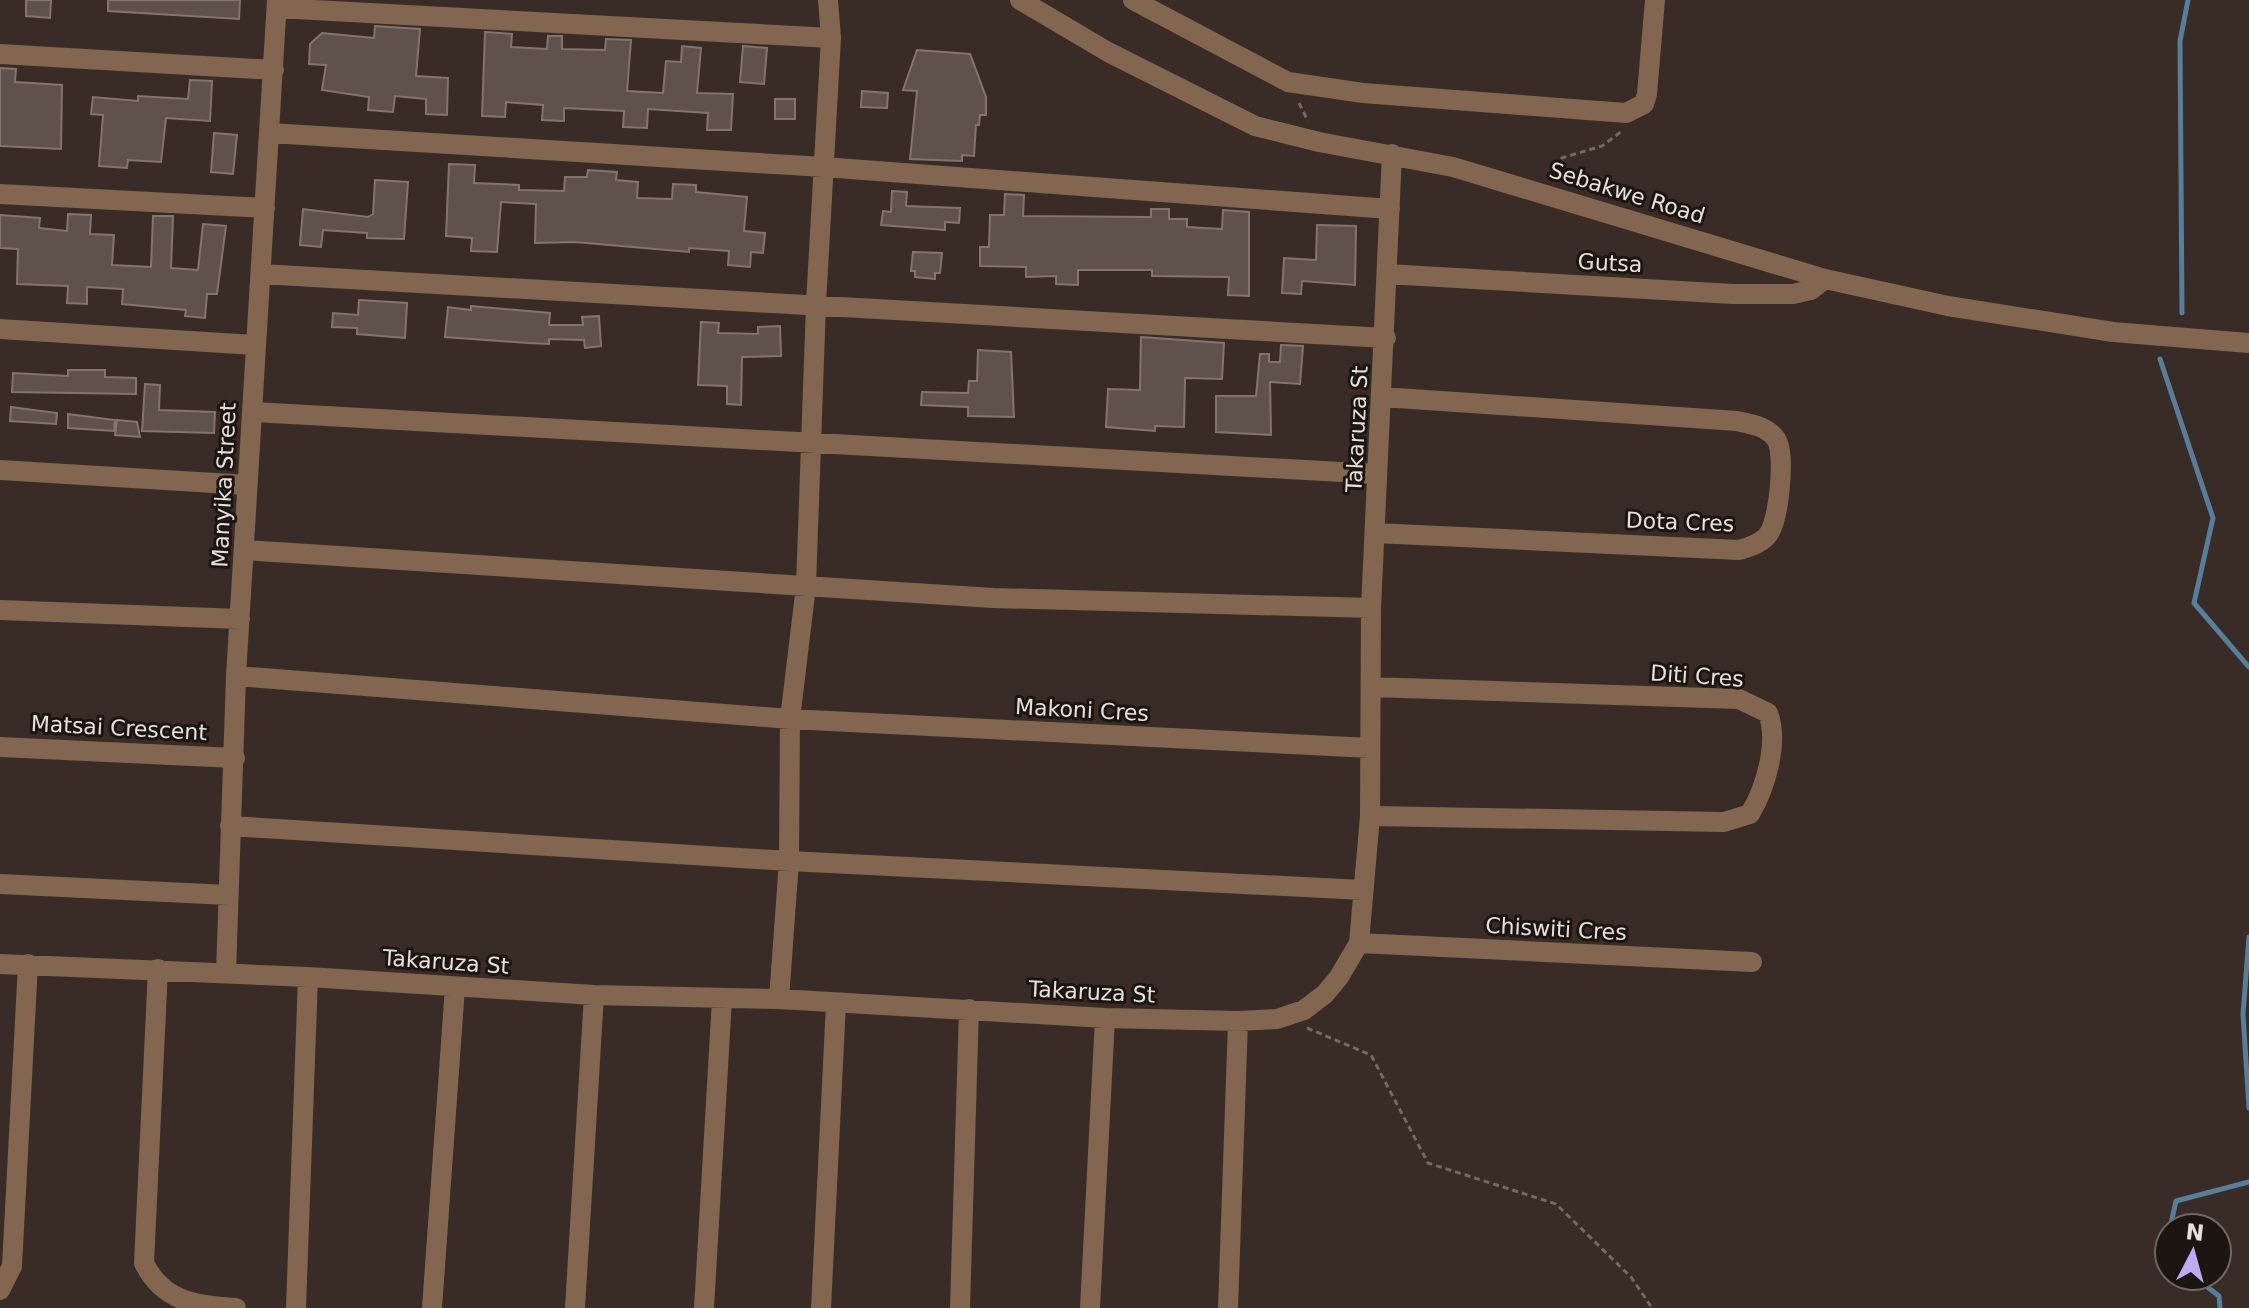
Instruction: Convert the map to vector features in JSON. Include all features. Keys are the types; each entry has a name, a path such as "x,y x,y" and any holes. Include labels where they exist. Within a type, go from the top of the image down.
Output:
{"street":[{"path":"779,999 789,861 790,719 806,586 816,304 831,38 828,0"},
{"name":"Sebakwe Road","path":"1020,0 1213,108 1255,126 1319,142 1392,154 1537,190 1825,279 1948,306 2071,326 2249,343"},
{"path":"1133,0 1288,82 1363,93 1626,113 1644,104 1647,94 1655,0"},
{"path":"277,4 831,38"},
{"name":"Manyika Street","path":"226,973 236,676 277,4"},
{"path":"0,54 274,70"},
{"path":"270,133 823,167 1390,209"},
{"name":"Takaruza St","path":"0,964 158,969 594,995 779,999 1105,1018 1238,1021 1277,1019 1304,1010 1325,994 1359,943 1370,816 1371,608 1386,338 1392,154"},
{"path":"0,194 265,208"},
{"path":"261,274 1386,338"},
{"name":"Gutsa","path":"1387,274 1744,295 1793,294 1811,290 1825,279"},
{"path":"0,329 254,345"},
{"name":"Dota Cres","path":"1375,533 1739,550 1758,544 1769,535 1775,520 1782,452 1775,437 1762,427 1737,421 1382,397"},
{"path":"253,412 1377,474"},
{"path":"0,470 247,485"},
{"path":"244,550 993,598 1371,608"},
{"path":"0,610 240,619"},
{"name":"Makoni Cres","path":"236,676 790,719 1370,748"},
{"name":"Diti Cres","path":"1370,816 1724,822 1750,814 1760,797 1774,729 1768,713 1739,699 1371,687"},
{"name":"Matsai Crescent","path":"0,747 235,758"},
{"path":"230,826 789,861 1362,890"},
{"path":"0,884 228,895"},
{"name":"Chiswiti Cres","path":"1359,943 1752,962"},
{"path":"0,1290 12,1266 28,964"},
{"path":"158,969 144,1263 151,1277 176,1298 197,1306 236,1308"},
{"path":"296,1308 308,977"},
{"path":"432,1308 455,987"},
{"path":"575,1308 594,995"},
{"path":"704,1308 722,999"},
{"path":"821,1308 836,1003"},
{"path":"960,1308 969,1009"},
{"path":"1090,1308 1105,1018"},
{"path":"1228,1308 1238,1021"}],"path":[{"path":"1288,82 1319,142"},
{"path":"1537,190 1562,158 1602,146 1627,127 1626,113"},
{"path":"1277,1019 1329,1034 1371,1055 1428,1163 1556,1204 1631,1277 1652,1308"}],"building":[{"path":"26,0 51,0 50,18 26,16"},
{"path":"108,0 240,0 239,19 108,11"},
{"path":"375,26 420,29 416,76 448,78 447,115 426,114 426,99 395,96 393,112 368,110 369,97 322,90 326,65 309,64 310,44 322,33 374,38"},
{"path":"485,32 512,34 511,47 547,49 548,36 562,36 562,49 605,50 606,39 631,40 627,91 663,93 666,61 681,62 682,46 701,48 697,93 733,94 731,130 707,130 708,113 648,109 647,128 623,127 624,111 564,108 564,121 542,120 543,105 506,102 505,117 482,116"},
{"path":"743,46 767,48 764,84 740,82"},
{"path":"917,50 970,54 986,97 986,115 980,115 979,125 976,125 974,156 962,155 962,161 910,159 917,91 903,90"},
{"path":"0,68 16,69 15,82 62,85 61,149 0,146"},
{"path":"190,80 212,81 210,121 166,118 161,162 128,160 127,168 99,166 103,115 91,114 93,97 138,101 138,96 188,99"},
{"path":"862,91 888,93 887,108 861,107"},
{"path":"775,99 795,99 795,119 775,119"},
{"path":"214,133 237,135 233,174 211,172"},
{"path":"449,164 475,165 474,183 519,185 519,190 564,191 565,177 587,177 588,170 617,172 616,180 638,182 637,198 672,199 673,184 696,185 696,192 747,197 744,231 765,233 763,253 751,252 750,267 728,265 729,251 689,248 689,252 575,242 535,243 536,204 501,202 497,252 471,251 472,238 446,236"},
{"path":"375,180 408,182 404,239 367,238 367,233 323,230 321,247 300,245 303,209 368,217 373,214"},
{"path":"892,191 907,192 906,206 960,208 959,223 945,222 945,230 881,225 883,211 891,212"},
{"path":"1005,194 1024,195 1023,216 1151,217 1151,209 1169,209 1169,219 1187,219 1187,227 1222,229 1223,210 1249,212 1249,296 1228,295 1229,277 1152,276 1152,270 1078,270 1078,285 1056,284 1056,276 1026,277 1026,267 980,266 980,247 989,247 990,215 1004,215"},
{"path":"68,214 91,215 90,234 114,235 112,265 151,267 153,216 173,216 171,268 198,270 203,224 226,226 217,294 207,294 205,318 185,316 186,310 122,304 123,289 87,287 87,304 67,303 68,286 17,284 18,249 0,248 0,215 40,218 39,228 67,231"},
{"path":"1317,225 1356,226 1355,285 1302,281 1301,294 1282,293 1284,258 1316,260"},
{"path":"913,252 942,253 940,273 935,273 935,279 915,277 915,271 911,271"},
{"path":"359,300 407,303 405,338 357,334 357,328 332,327 333,313 358,315"},
{"path":"471,306 550,313 549,325 583,325 582,317 599,316 601,346 585,348 584,340 549,339 549,344 445,337 448,307 471,310"},
{"path":"701,322 719,323 718,333 758,334 758,327 780,326 781,356 742,357 741,405 727,404 727,386 698,385"},
{"path":"1141,337 1224,343 1222,379 1185,378 1184,427 1155,426 1155,431 1106,427 1108,389 1140,390"},
{"path":"1281,345 1303,346 1300,384 1270,382 1271,435 1216,432 1216,396 1256,396 1260,354 1269,354 1269,362 1280,362"},
{"path":"978,350 1011,352 1014,417 968,416 968,407 921,405 922,392 968,393 969,381 977,381"},
{"path":"68,370 105,370 105,377 136,378 136,394 12,392 13,373 68,376"},
{"path":"145,384 160,385 159,410 215,412 214,433 142,431"},
{"path":"11,407 57,413 56,424 10,421"},
{"path":"68,414 115,420 114,431 68,428"},
{"path":"117,420 137,422 140,437 115,435"}],"waterway":[{"path":"2182,313 2180,41 2188,0"},
{"path":"2160,359 2213,518 2194,603 2249,667"},
{"path":"2249,937 2243,1014 2249,1108"},
{"path":"2174,1212 2176,1201 2249,1182"},
{"path":"2214,1292 2219,1296 2220,1308"}]}
